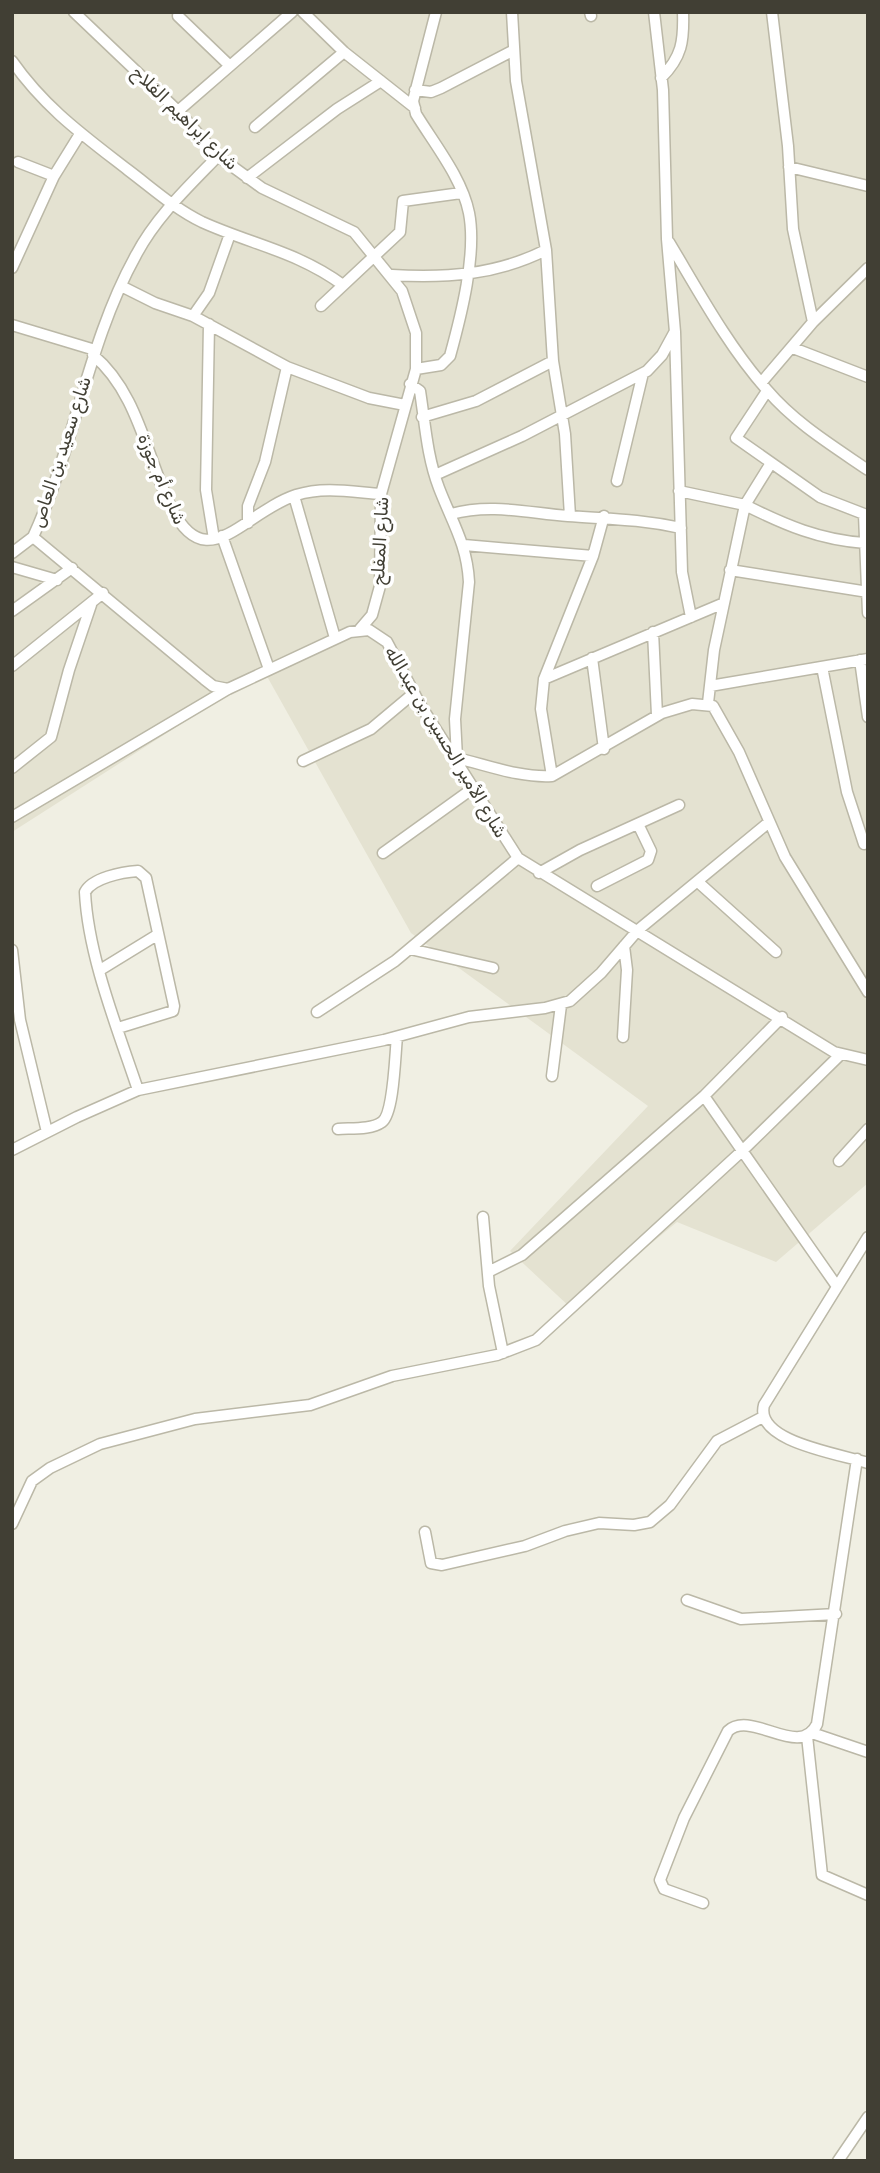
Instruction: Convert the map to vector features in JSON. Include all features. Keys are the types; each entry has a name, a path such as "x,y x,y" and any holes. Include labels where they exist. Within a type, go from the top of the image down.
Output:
{"street":[{"name":"شارع إبراهيم الفلاح","path":"74,12 178,111 218,156 247,178 354,232 377,256 392,275 409,307 416,333 416,369"},
{"path":"84,22 91,12"},
{"path":"178,111 292,12"},
{"path":"303,12 344,51 415,108 461,193 468,212 470,232 467,276 450,356 441,365 416,369"},
{"path":"415,108 415,89 436,12"},
{"path":"512,12 514,50 546,250 553,361 562,416 570,516"},
{"path":"654,12 662,78 667,239 675,332 682,572 691,617"},
{"path":"662,78 681,53 683,12"},
{"path":"772,12 795,242 813,322"},
{"path":"178,16 229,65"},
{"path":"415,89 430,92 441,88 514,50"},
{"path":"255,127 344,51"},
{"path":"12,61 49,107 171,204 230,234 287,252 320,268 343,285"},
{"path":"247,178 337,109 381,81"},
{"path":"12,268 54,176 80,134"},
{"name":"شارع سعيد بن العاص","path":"218,156 171,204 136,253 94,352 33,537 204,679 213,686 228,690"},
{"path":"18,162 54,176"},
{"path":"789,167 868,186"},
{"path":"321,306 400,232 403,201 461,193"},
{"path":"193,316 209,293 230,234"},
{"path":"667,239 721,327 764,387 815,433 868,470"},
{"path":"392,275 467,276 520,264 546,250"},
{"path":"868,268 813,322 764,387 736,437 827,501 863,514 868,613"},
{"path":"121,286 155,303 193,316 287,368 369,398 405,405"},
{"path":"209,324 206,490 218,537 269,669"},
{"path":"12,326 94,352"},
{"path":"435,475 562,416 642,373 662,355 675,332"},
{"path":"793,348 868,377"},
{"name":"شارع أم جوزة","path":"94,352 116,378 133,410 175,517 194,538 218,537"},
{"path":"422,417 476,401 553,361"},
{"path":"248,523 248,506 265,462 287,368"},
{"name":"شارع المفلح","path":"360,628 372,615 380,586 381,494 416,369"},
{"path":"617,481 642,373"},
{"path":"410,384 420,391 422,417 435,475 464,545 469,582 456,696 455,757 499,770 537,777 552,776 604,749 657,715 678,707 708,703 717,710 739,752 768,823 828,932 868,992"},
{"path":"708,703 723,603 745,505 771,463"},
{"path":"218,537 294,496 333,490 381,494"},
{"path":"680,491 745,505 806,533 839,541 865,543"},
{"path":"294,496 335,638"},
{"path":"451,514 475,508 497,508 570,516 604,516 681,528"},
{"path":"552,776 543,727 544,679 593,556 604,516"},
{"path":"12,553 33,537"},
{"path":"464,545 593,556"},
{"path":"12,566 57,580"},
{"path":"12,611 72,568"},
{"path":"730,570 867,592"},
{"path":"12,666 103,593"},
{"path":"544,679 723,603"},
{"path":"12,768 51,737 69,670 91,605"},
{"path":"12,817 228,690 360,628"},
{"name":"شارع الأمير الحسين بن عبدالله","path":"360,628 387,642 414,693 472,789 518,858 782,1017 840,1055 868,1060"},
{"path":"653,632 657,715"},
{"path":"592,659 604,749"},
{"path":"710,686 864,660 868,717"},
{"path":"822,667 847,792 864,844"},
{"path":"303,761 371,729 414,693"},
{"path":"383,853 472,789"},
{"path":"539,873 580,849 679,805"},
{"path":"12,1150 138,1090 397,1037 469,1017 561,1004 586,989 638,930 768,823"},
{"path":"597,886 648,860 651,851 638,824"},
{"path":"317,1012 410,948 518,858"},
{"path":"118,1028 173,1011 174,1000 143,873 130,872 90,885 85,892 100,970 118,1028 138,1090"},
{"path":"698,882 776,952"},
{"path":"100,970 158,935"},
{"path":"623,1037 627,970 624,946"},
{"path":"410,948 493,968"},
{"path":"12,950 20,1020 47,1132"},
{"path":"552,1076 561,1004"},
{"path":"488,1272 522,1255 704,1096 782,1017"},
{"path":"338,1129 376,1125 384,1121 389,1110 397,1037"},
{"path":"12,1524 32,1482 50,1468 100,1444 195,1419 310,1405 391,1376 522,1348 551,1329 595,1284 743,1151 840,1055"},
{"path":"704,1096 836,1285"},
{"path":"838,1161 868,1129"},
{"path":"483,1217 488,1272 503,1353"},
{"path":"868,1237 764,1405 763,1417 769,1428 783,1437 868,1463"},
{"path":"425,1532 431,1563 442,1565 525,1545 599,1523 634,1525 650,1522 670,1505 717,1441 763,1417"},
{"path":"857,1459 836,1614 817,1724 810,1734 822,1875 868,1895"},
{"path":"687,1600 741,1619 836,1614"},
{"path":"703,1903 664,1889 660,1880 684,1818 728,1731 741,1725 795,1737 810,1734 868,1752"},
{"path":"838,2161 868,2118"}],"shaded area":[{"path":"12,12 868,12 868,1183 776,1262 677,1222 572,1309 510,1251 648,1106 411,933 264,671 12,832"}]}
